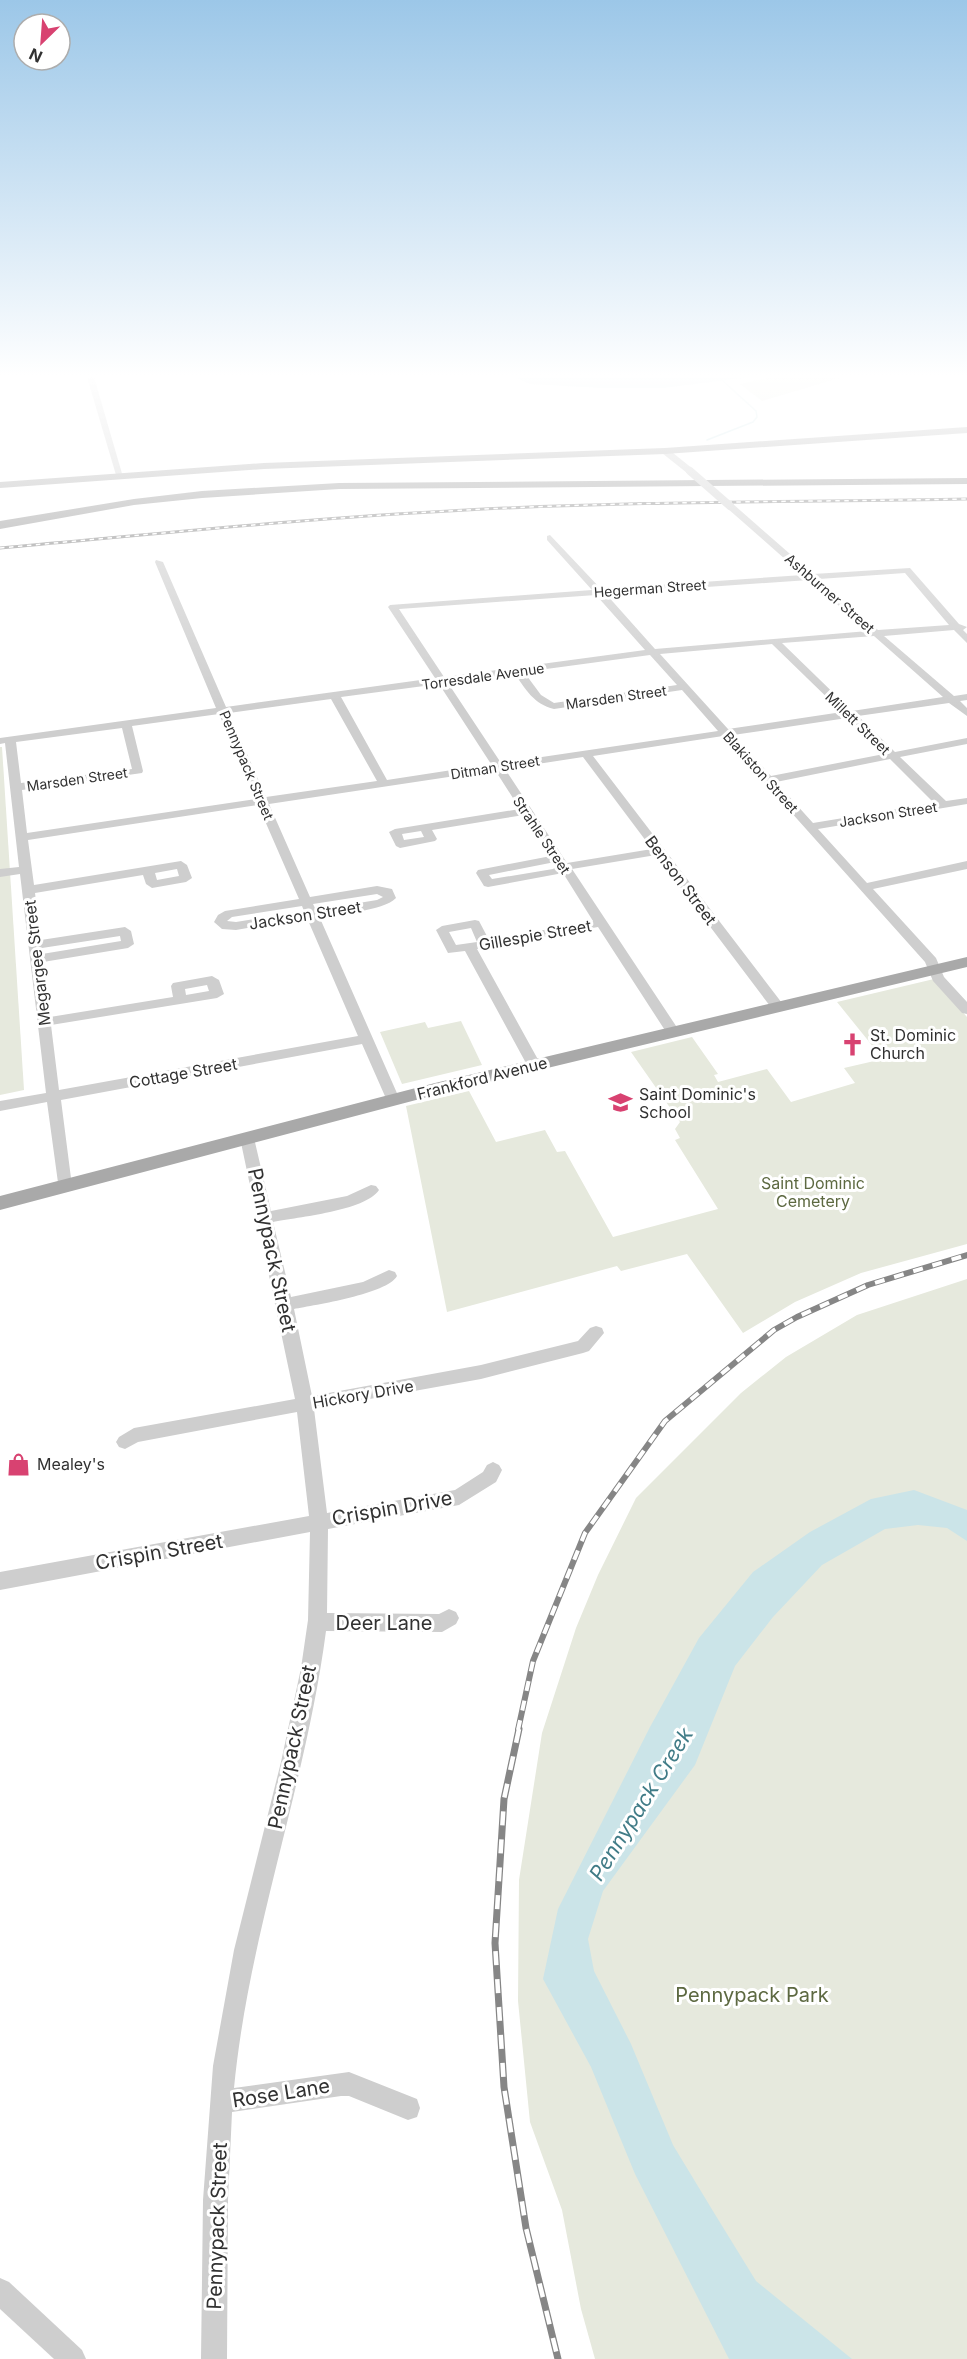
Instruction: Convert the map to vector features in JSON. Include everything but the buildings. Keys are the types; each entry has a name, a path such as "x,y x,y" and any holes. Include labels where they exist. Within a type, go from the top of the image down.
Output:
{"highway":[{"path":"0,516 157,492 212,487"},
{"path":"0,525 170,499 312,487"}],"main road":[{"name":"Frankford Avenue","path":"0,1203 393,1100 967,962"}],"street":[{"name":"Ashburner Street","path":"708,487 967,713"},
{"name":"Blakiston Street","path":"550,538 932,961 938,978 967,1010"},
{"name":"Pennypack Street","path":"159,562 393,1100"},
{"name":"Hegerman Street","path":"393,607 908,571 955,627"},
{"name":"Strahle Street","path":"393,607 673,1032"},
{"name":"Torresdale Avenue","path":"5,741 652,652 967,626"},
{"path":"955,627 967,640"},
{"name":"Millett Street","path":"774,641 943,805"},
{"name":"Marsden Street","path":"518,671 542,702 549,705 684,687"},
{"path":"335,696 384,784"},
{"name":"Ditman Street","path":"22,837 967,698"},
{"name":"Marsden Street","path":"16,787 138,771 126,724"},
{"name":"Megargee Street","path":"5,741 16,787 64,1186"},
{"path":"768,780 967,741"},
{"name":"Benson Street","path":"585,753 778,1007"},
{"name":"Jackson Street","path":"810,826 967,801"},
{"path":"425,827 527,812"},
{"path":"561,863 557,872 488,883 482,873 561,863 659,851"},
{"path":"864,887 967,865"},
{"path":"0,866 26,866"},
{"path":"0,873 26,866"},
{"path":"28,890 148,870"},
{"name":"Jackson Street","path":"377,890 391,895 389,900 384,902 312,914 233,926 226,926 220,922 224,916 229,914 306,901 377,890"},
{"name":"Gillespie Street","path":"469,947 600,923"},
{"path":"484,943 475,924 442,930 452,950 469,947 534,1065"},
{"path":"125,931 128,944 36,952 125,931"},
{"path":"44,1022 180,1000"},
{"name":"Cottage Street","path":"0,1106 367,1038"},
{"name":"Pennypack Street","path":"214,2359 215,2197 221,2102 246,1948 300,1724 317,1622 320,1571 315,1466 307,1404 247,1138"},
{"path":"264,1218 351,1201 371,1190"},
{"path":"284,1305 367,1287 389,1276"},
{"name":"Hickory Drive","path":"125,1442 134,1435 481,1372 583,1346 596,1333"},
{"name":"Crispin Drive","path":"317,1521 459,1497 490,1477 493,1470"},
{"name":"Crispin Street","path":"0,1581 317,1521"},
{"name":"Deer Lane","path":"317,1622 442,1623 449,1618"},
{"name":"Rose Lane","path":"221,2102 349,2084 408,2108"},
{"path":"0,2291 74,2359"}],"green space":[{"path":"0,747 2,747 24,1090 0,1095"},
{"name":"Saint Dominic Cemetery","path":"934,979 967,1017 967,1244 861,1273 795,1302 743,1333 687,1254 621,1271 617,1266 447,1312 406,1106 469,1091 496,1142 545,1130 557,1152 565,1151 613,1237 718,1209 675,1140 680,1138 675,1129 680,1122 631,1052 692,1037 718,1074 714,1075 718,1082 767,1069 791,1102 855,1083 844,1068 883,1059 837,1002"},
{"path":"461,1021 482,1065 402,1084 380,1032 425,1022 428,1028"},
{"name":"Pennypack Park","path":"967,1279 967,2359 595,2359 581,2309 562,2210 530,2122 518,2001 519,1880 542,1733 576,1628 598,1575 636,1498 741,1393 786,1357 857,1315"}],"water":[{"name":"Pennypack Creek","path":"914,1490 967,1510 967,1541 947,1528 918,1525 885,1529 822,1565 773,1617 735,1666 695,1765 603,1891 588,1939 594,1971 631,2044 673,2145 756,2281 852,2359 729,2359 635,2174 591,2067 543,1979 558,1909 650,1727 699,1638 753,1572 810,1532 871,1499"}],"railway":[{"path":"0,548 291,522 466,510 654,503 967,499"},
{"path":"518,1730 533,1661 585,1533 665,1421 774,1330 797,1317 868,1285 967,1255"},
{"path":"519,1729 504,1799 495,1943 504,2087 526,2228 558,2359"}],"place":[{"name":"St. Dominic Church","path":"852,1044"},
{"name":"Saint Dominic's School","path":"621,1103"},
{"name":"Mealey's","path":"19,1464"}]}
